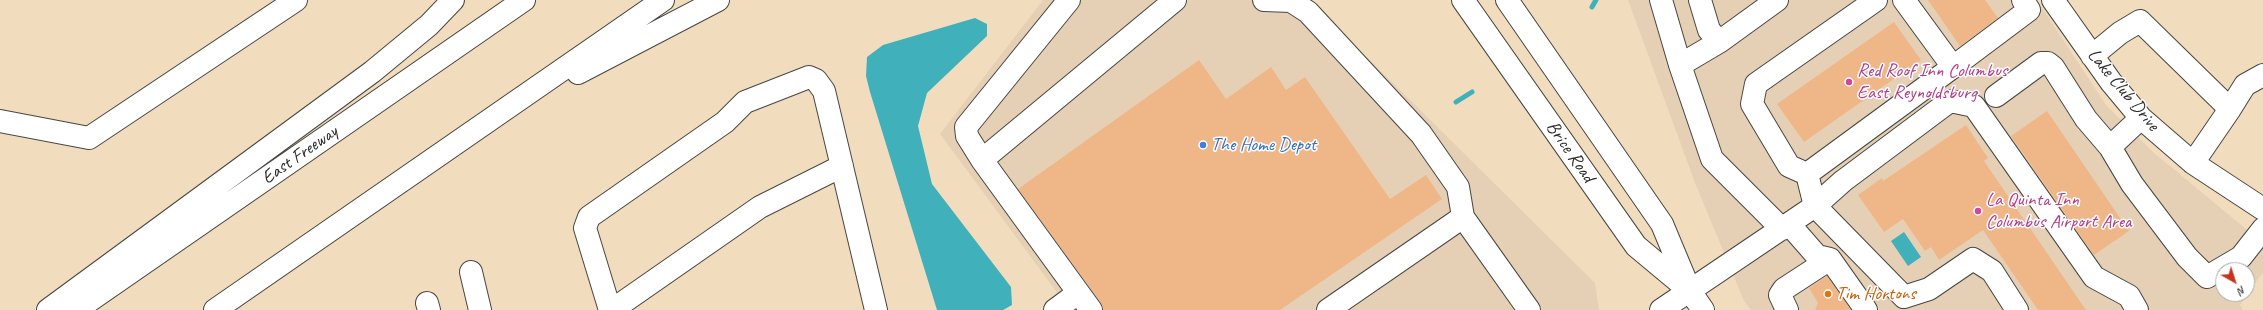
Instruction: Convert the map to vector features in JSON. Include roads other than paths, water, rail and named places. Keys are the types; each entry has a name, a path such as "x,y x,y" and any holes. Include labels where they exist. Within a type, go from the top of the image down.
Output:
{"main road":[{"path":"0,121 89,138 296,0"},
{"path":"48,310 372,72 429,25 453,0"},
{"name":"East Freeway","path":"76,310 524,0"},
{"path":"216,310 663,0"},
{"path":"501,113 718,0"},
{"path":"1055,310 1084,302 982,160 967,136 966,127 1069,0"},
{"path":"982,160 1175,0"},
{"path":"1264,0 1291,1 1308,12 1421,134 1458,187 1463,217 1529,310"},
{"name":"Brice Road","path":"1463,0 1636,246 1690,291"},
{"name":"Brice Road","path":"1507,0 1662,224 1690,291 1703,310"},
{"path":"1661,0 1680,65 1712,159 1817,256 1830,259 1866,310"},
{"path":"1680,65 1719,42 1777,0"},
{"path":"1807,174 1789,166 1752,104 1756,84 1876,0"},
{"path":"1904,0 1953,67"},
{"path":"1807,174 2029,10 2023,0"},
{"name":"Lake Club Drive","path":"2053,0 2111,82 2141,118 2193,163 2263,209"},
{"path":"1704,2 1709,30 1719,42"},
{"path":"2092,56 2120,33 2140,21 2230,109"},
{"path":"1996,96 2041,63 2048,63 2053,67 2086,119 2110,147 2132,184 2186,257 2207,277 2241,257 2263,229"},
{"path":"2193,163 2245,85 2263,75"},
{"path":"842,166 760,207 611,310 585,228 589,217 725,122 745,102 799,79 809,77 816,80 824,91 842,166 876,310"},
{"path":"1661,310 1815,206 1843,181 1950,101 1974,106 2094,277 2129,296 2137,310"},
{"path":"2110,147 2141,118"},
{"path":"1807,174 1815,206 1904,296 1929,289 1972,259 1992,271 2017,310"},
{"path":"1328,310 1463,217"},
{"path":"1787,310 1780,295 1784,289 1830,259"},
{"path":"471,272 480,310"}],"water":[{"path":"975,18 987,24 987,36 927,93 918,126 932,184 1011,287 1012,305 1003,310 937,310 870,92 866,76 867,57 883,45"},
{"path":"1904,232 1921,257 1908,266 1891,241"}],"waterway":[{"path":"1592,7 1596,0"},
{"path":"1456,102 1472,92"}],"place":[{"name":"Red Roof Inn Columbus East Reynoldsburg","path":"1849,82"},
{"name":"The Home Depot","path":"1203,145"},
{"name":"La Quinta Inn Columbus Airport Area","path":"1978,211"},
{"name":"Tim Hortons","path":"1828,294"}]}
